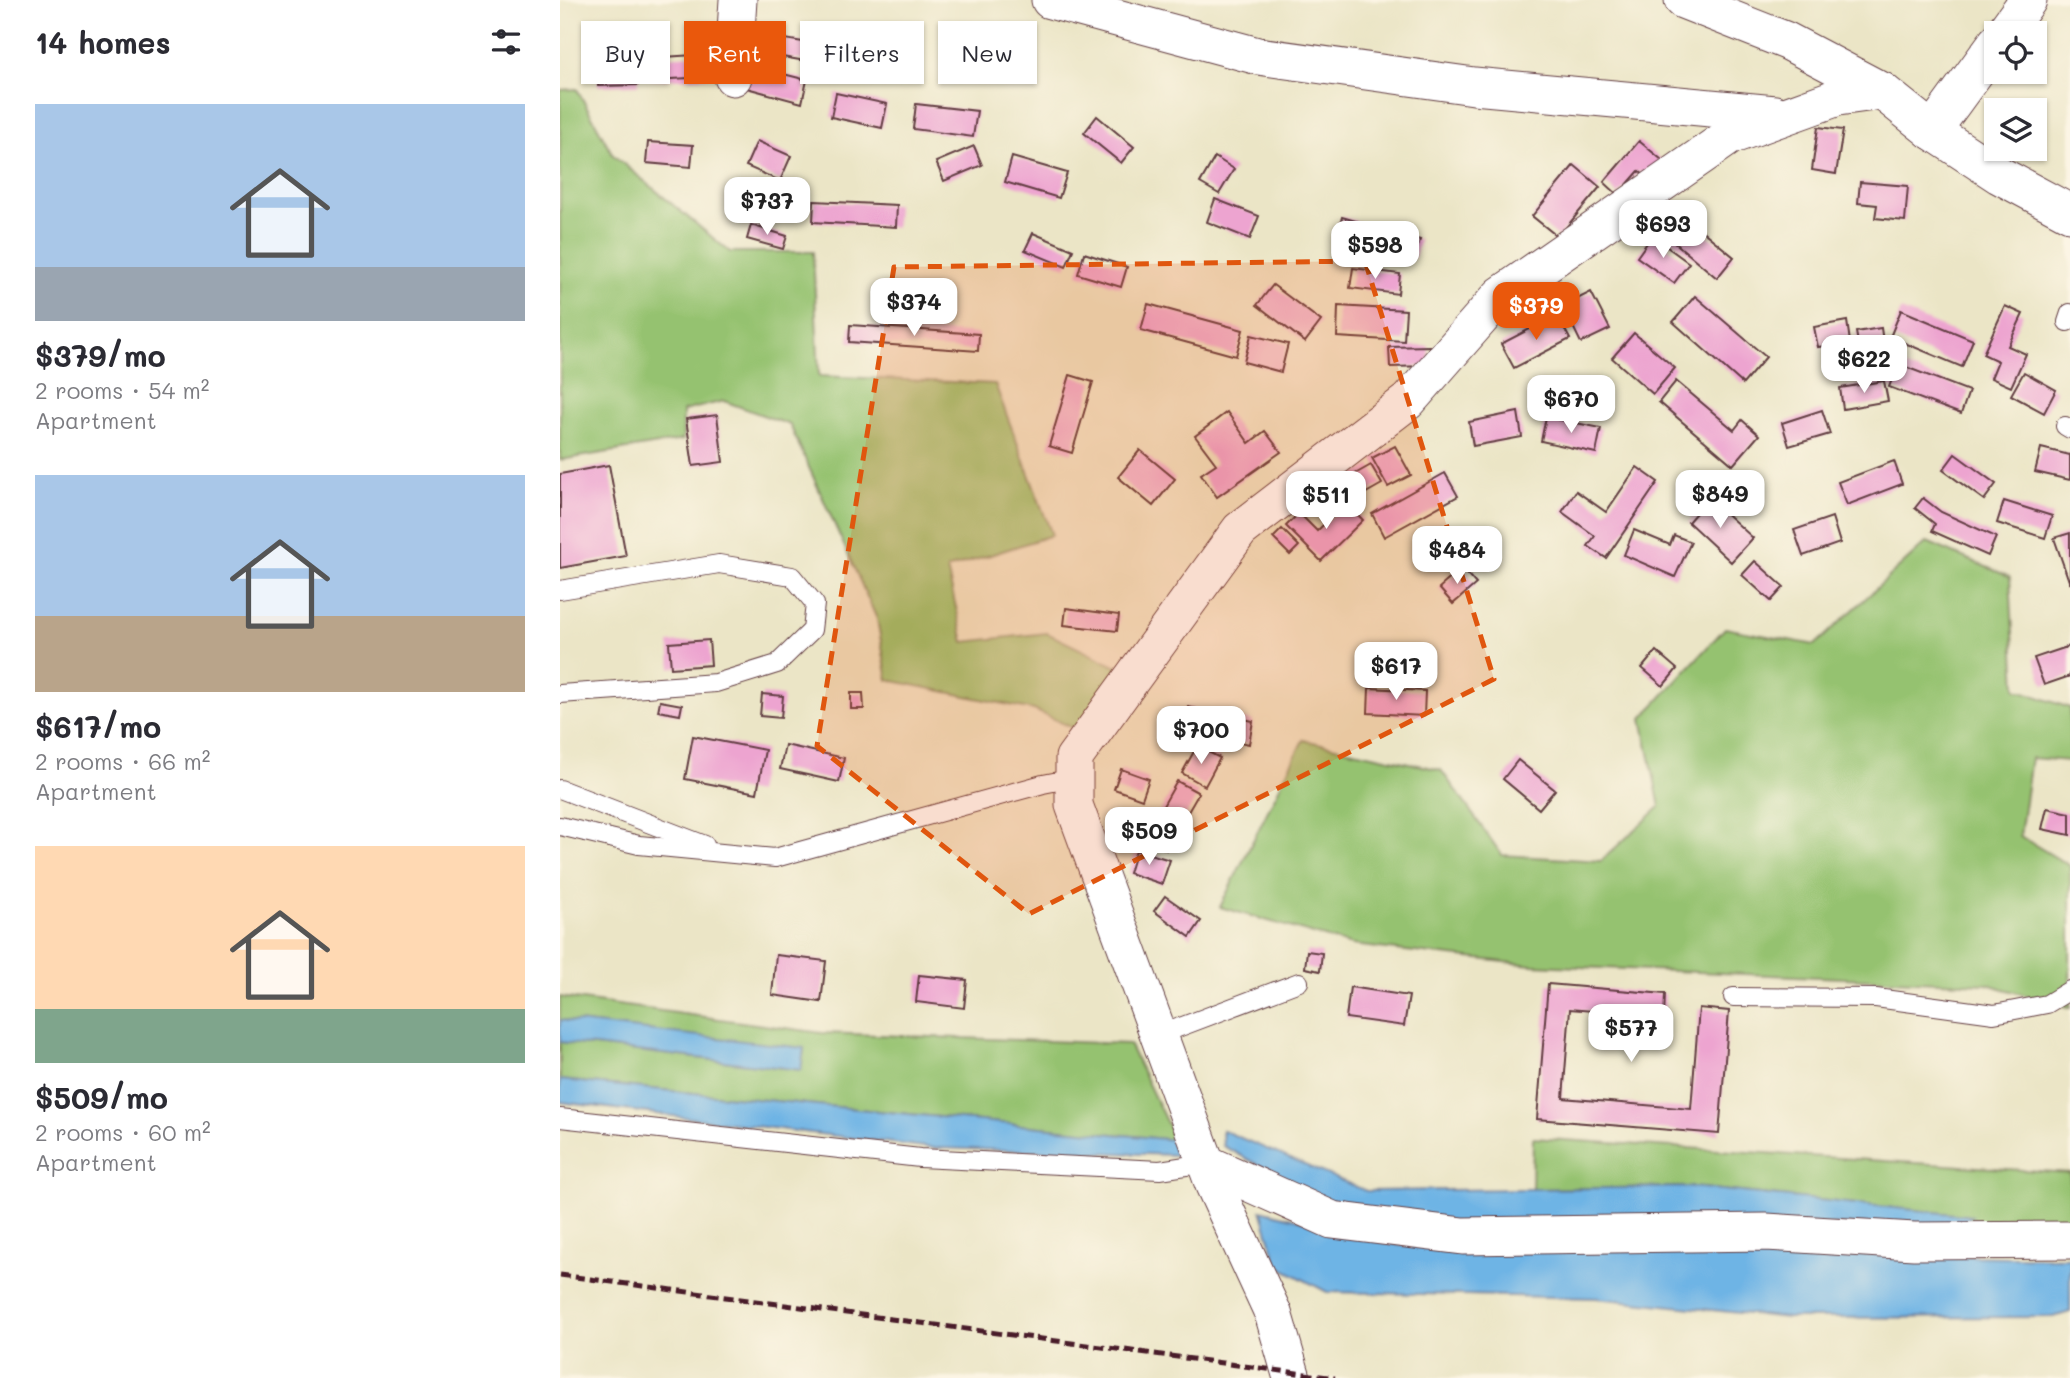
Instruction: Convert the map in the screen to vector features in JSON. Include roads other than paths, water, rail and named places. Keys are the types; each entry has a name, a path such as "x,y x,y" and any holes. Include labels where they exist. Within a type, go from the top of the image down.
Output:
{"street":[{"path":"737,21 738,0"},
{"path":"1050,0 1258,56 1474,86 1786,116"},
{"path":"1683,0 1787,41 1882,91 1932,131 1999,176 2070,213"},
{"path":"2013,21 2028,0"},
{"path":"1932,131 1984,60"},
{"path":"1292,1378 1273,1313 1205,1163 1074,805 1074,758 1240,530 1408,401 1501,295 1730,136 1838,97 1882,91"},
{"path":"1205,1163 1332,1220 1463,1236 1766,1232 1914,1241 2070,1240"}],"lane":[{"path":"560,590 719,564 792,576 815,604 812,630 778,664 716,683 560,694"},
{"path":"560,825 639,845 775,858 1043,784 1074,778"},
{"path":"560,789 727,854"},
{"path":"1159,1035 1299,982"},
{"path":"1733,997 1876,998 1994,1014 2047,1004 2070,990"},
{"path":"560,1118 920,1158 1160,1170 1205,1163"}],"water":[{"path":"560,1020 804,1048 801,1070 560,1042"},
{"path":"560,1080 1175,1140 1178,1155 933,1148 560,1102"},
{"path":"1222,1130 1366,1191 1693,1187 1972,1216 1962,1225 1465,1224 1343,1211 1223,1146"},
{"path":"1261,1210 1398,1245 2070,1258 2070,1312 2054,1317 1788,1318 1596,1298 1327,1292 1278,1266"}],"railway":[{"path":"560,1275 1335,1378"}]}
